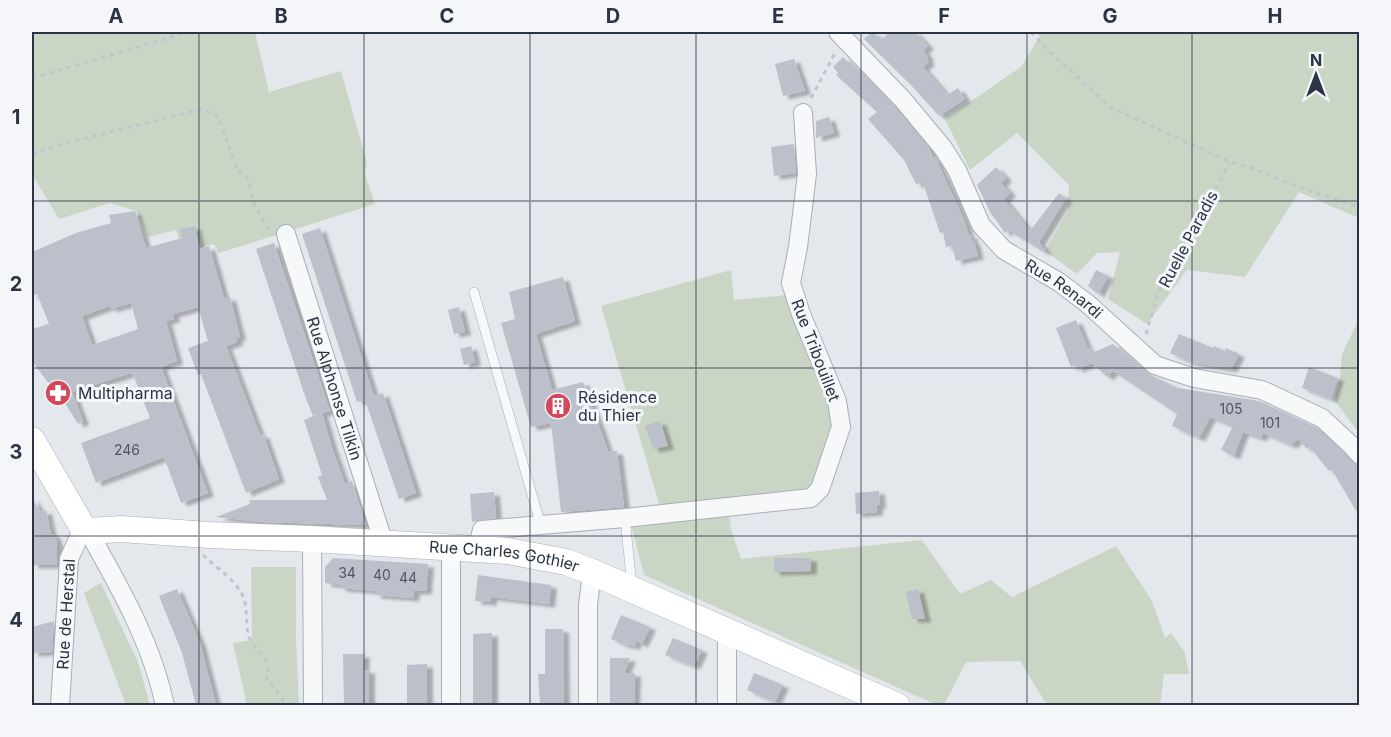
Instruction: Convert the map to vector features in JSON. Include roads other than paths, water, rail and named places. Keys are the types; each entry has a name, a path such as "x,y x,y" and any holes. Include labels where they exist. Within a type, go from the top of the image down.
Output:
{"street":[{"name":"Rue Renardi","path":"841,34 904,101 943,148 957,170 981,225 1004,250 1074,293 1155,365 1194,378 1262,390 1272,394 1322,418 1352,445 1359,455"},
{"name":"Rue Tribouillet","path":"477,550 482,530 625,518 811,498 820,489 841,427 837,401 801,314 791,283 807,174 803,113"},
{"name":"Rue Alphonse Tilkin","path":"286,234 384,544"},
{"path":"32,440 141,632 162,688 165,705"},
{"name":"Rue Charles Gothier","path":"85,530 122,529 312,539 534,555 566,562 592,572 881,702"},
{"name":"Rue de Herstal","path":"60,705 69,559 85,530"},
{"path":"312,539 314,705"},
{"path":"451,548 451,705"},
{"path":"588,705 588,605 592,572"},
{"path":"727,631 727,705"}],"lane":[{"path":"474,292 540,525"},
{"path":"625,518 632,589"}],"place":[{"name":"Multipharma","path":"58,393"},
{"name":"Résidence du Thier","path":"558,406"}]}
